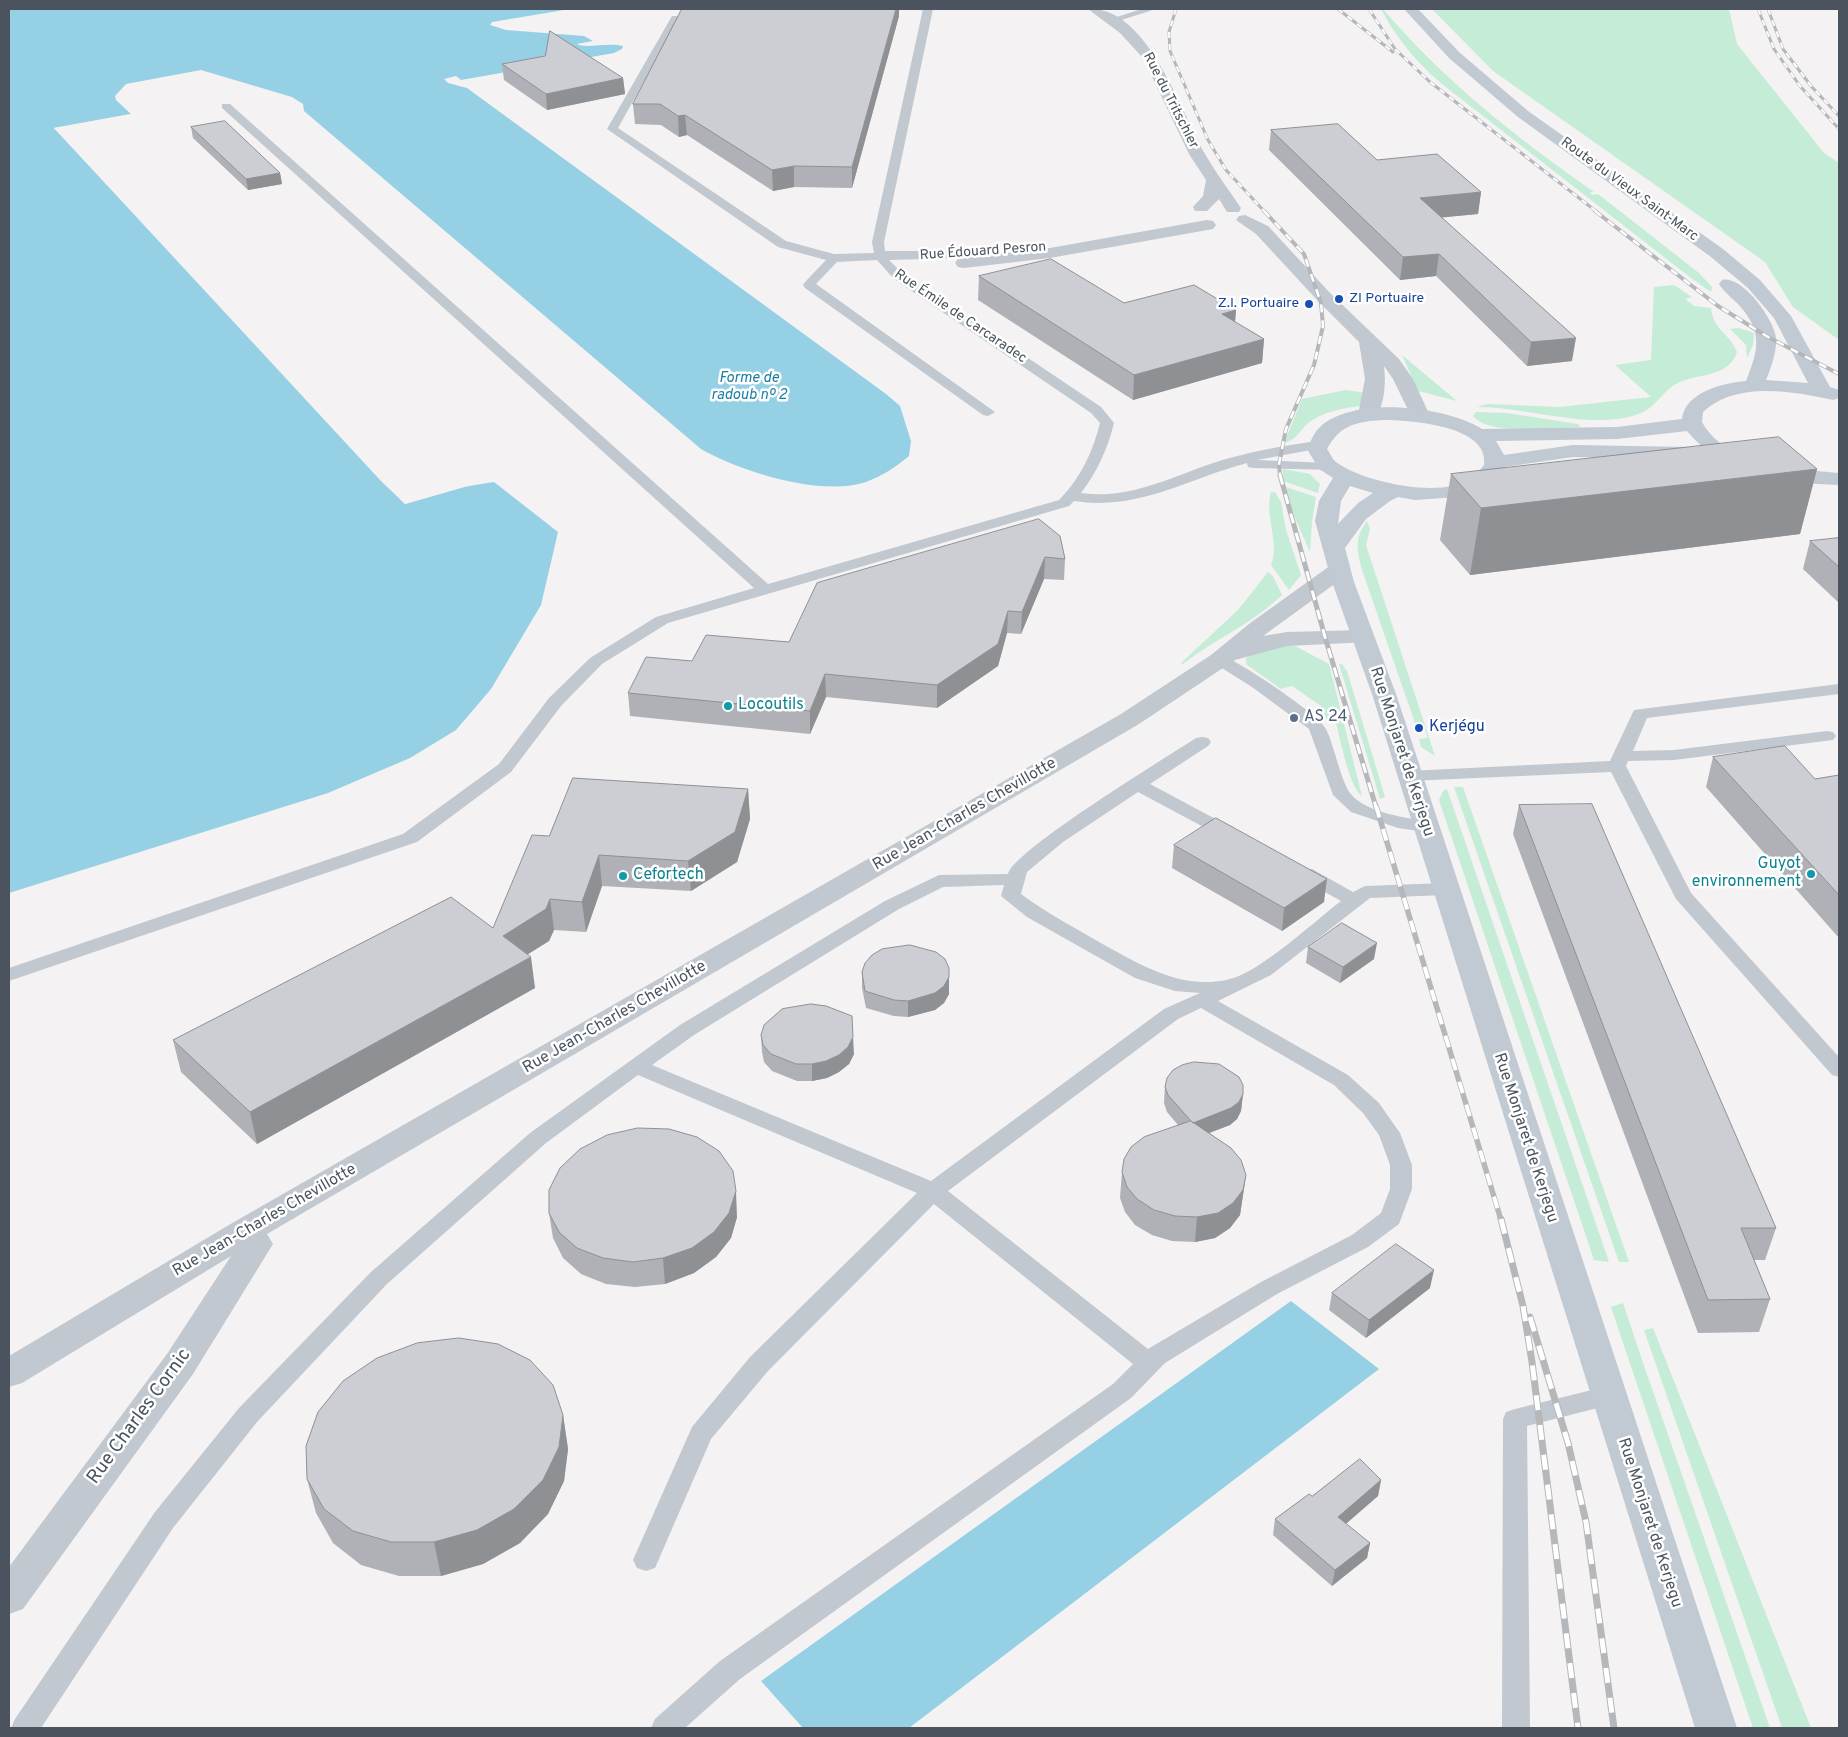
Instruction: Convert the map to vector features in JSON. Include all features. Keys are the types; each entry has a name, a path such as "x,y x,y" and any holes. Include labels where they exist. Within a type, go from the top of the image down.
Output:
{"main road":[{"name":"Route du Vieux Saint-Marc","path":"1401,9 1440,57 1508,113 1678,240 1713,269 1744,299 1763,325 1768,337 1767,350 1754,386"},
{"name":"Route du Vieux Saint-Marc","path":"1411,9 1454,56 1523,114 1717,253 1754,284 1782,316 1831,393"},
{"path":"1831,393 1787,386 1754,386 1726,390 1705,398 1694,410 1692,424 1702,439 1723,454 1758,468 1799,477 1839,479"},
{"path":"1368,415 1420,416 1450,422 1477,434 1488,443 1494,453 1496,462 1491,473 1480,482 1463,489 1433,493 1392,492 1366,486 1336,472 1320,456 1317,445 1322,435 1332,426 1368,415"},
{"path":"1477,434 1616,433 1692,424"},
{"path":"1496,462 1573,451 1723,454"},
{"name":"Rue Monjaret de Kerjegu","path":"1336,472 1326,521 1336,558 1362,637 1384,694 1445,890 1716,1728"},
{"path":"1336,558 1352,519 1367,504 1392,492"}],"street":[{"name":"Rue du Tritschler","path":"1095,9 1134,38 1149,56 1169,92 1197,154 1214,181 1239,214 1262,230 1369,342 1392,363 1403,379 1420,416"},
{"path":"1214,181 1210,198 1195,212 1192,220 1219,226 1239,214"},
{"path":"1195,212 1220,206 1239,214"},
{"name":"Rue Édouard Pesron","path":"1162,232 1195,212"},
{"name":"Rue du Tritschler","path":"1219,226 1270,239"},
{"name":"Rue Édouard Pesron","path":"962,258 1031,256 1162,232 1219,226"},
{"path":"1368,415 1376,394 1376,380 1369,342"},
{"name":"Rue Jean-Charles Chevillotte","path":"9,1373 246,1231 1130,719 1220,660 1336,558"},
{"name":"Rue Jean-Charles Chevillotte","path":"1220,660 1278,640 1362,637"},
{"name":"Rue Charles Cornic","path":"9,1597 180,1364 256,1244 246,1231"}],"lane":[{"name":"Rue Émile de Carcaradec","path":"928,9 878,242 880,258 895,274 1096,410 1107,423 1104,442 1072,496"},
{"path":"1112,20 1151,9"},
{"name":"Rue Édouard Pesron","path":"713,19 675,18 612,129 782,244 834,258 962,258"},
{"path":"226,106 764,590"},
{"path":"834,258 809,285 988,412"},
{"name":"Rue Édouard Pesron","path":"895,274 962,258"},
{"path":"9,975 410,838 505,768 555,702 596,661 662,620 1064,503 1072,496 1098,500 1136,496 1219,466 1270,452 1317,445"},
{"path":"1219,466 1266,463 1336,472"},
{"path":"1220,660 1258,682 1317,728 1342,795 1357,808 1398,823 1425,827"},
{"path":"1839,689 1640,714 1619,761 1682,895 1839,1070"},
{"path":"1409,776 1619,761 1827,736"},
{"path":"1202,742 1056,838 1018,870 1011,896 1034,913 1142,974 1175,985 1215,988 1236,985"},
{"path":"1138,785 1250,845"},
{"path":"1285,863 1354,900"},
{"path":"25,1728 164,1520 248,1415 379,1278 538,1138 687,1030 892,905 939,881 1016,880"},
{"path":"646,1560 700,1434 759,1364 932,1191 1171,1014 1264,972 1365,892 1445,890"},
{"path":"665,1728 730,1670 1122,1391 1156,1356 1269,1288 1360,1241 1391,1218 1401,1189 1401,1164 1389,1133 1371,1108 1341,1080 1202,1000"},
{"path":"636,1066 932,1191 1149,1363"},
{"path":"1516,1728 1515,1419 1608,1396"}],"green space":[{"path":"1381,9 1431,60 1482,107 1537,151 1594,192 1590,192 1592,195 1598,194 1699,273 1712,287 1711,292 1442,84 1408,50"},
{"path":"1432,9 1729,9 1737,44 1824,153 1839,163 1839,340 1793,307 1765,262 1493,71"},
{"path":"1674,285 1692,297 1685,299 1694,306 1711,308 1715,322 1734,345 1737,352 1728,366 1713,373 1680,382 1666,392 1650,408 1627,417 1607,420 1585,420 1517,410 1476,407 1488,404 1560,407 1651,397 1615,365 1651,360 1654,287"},
{"path":"1739,328 1754,333 1753,345 1747,358 1746,345 1730,329"},
{"path":"1402,355 1457,401 1418,391"},
{"path":"1346,390 1366,393 1360,406 1323,414 1310,421 1294,438 1284,443 1302,399"},
{"path":"1476,412 1507,413 1578,424 1581,427 1507,429 1481,422 1473,416"},
{"path":"1283,469 1310,474 1320,484 1318,493 1283,481"},
{"path":"1286,487 1316,497 1310,552 1291,509"},
{"path":"1271,492 1275,492 1281,502 1286,530 1301,575 1289,590 1271,565 1274,547 1269,510"},
{"path":"1367,521 1370,529 1366,545 1435,756 1421,747 1419,739 1428,738 1424,726 1416,726 1362,570 1358,539"},
{"path":"1268,572 1273,576 1282,595 1246,623 1183,664 1181,663 1238,610"},
{"path":"1283,646 1295,646 1329,664 1362,796 1353,784 1336,723 1310,712 1321,706 1292,686 1281,689 1246,664 1246,658 1257,652"},
{"path":"1339,664 1342,664 1347,671 1385,797 1380,799"},
{"path":"1454,787 1463,787 1629,1262 1619,1262"},
{"path":"1447,789 1609,1262 1594,1260 1439,800 1443,791"},
{"path":"1623,1303 1770,1728 1753,1728 1611,1307"},
{"path":"1653,1328 1811,1728 1782,1728 1644,1330"}],"water":[{"name":"Forme de radoub nº 2","path":"9,9 570,9 492,22 490,25 506,30 584,36 593,41 577,44 585,46 617,45 623,46 622,49 614,53 461,80 456,76 444,79 448,83 467,88 886,394 900,406 911,441 909,456 878,477 848,486 805,484 782,480 759,474 718,458 701,449 304,111 303,104 292,97 201,70 126,84 115,96 116,100 131,114 54,128 381,481 405,504 463,487 494,482 558,532 541,605 491,689 456,730 410,758 328,793 9,893"},
{"path":"1291,1301 1379,1369 909,1728 803,1728 761,1681"}],"pier":[{"path":"131,114 133,116 59,130 406,501 463,485 482,482 405,504 54,128"}],"building":[{"path":"682,9 896,9 852,167 794,166 772,170 685,115 678,116 660,104 633,104"},
{"path":"550,31 623,78 546,94 502,64 545,56"},
{"path":"225,121 280,173 246,179 191,127"},
{"path":"1338,124 1377,160 1437,154 1481,192 1420,198 1576,338 1531,342 1439,254 1403,257 1271,130"},
{"path":"1051,259 1124,303 1194,285 1236,310 1222,314 1264,339 1134,375 979,276"},
{"path":"1779,437 1817,469 1481,508 1451,474"},
{"path":"1039,519 1060,536 1065,559 1045,557 1022,612 1008,611 998,644 937,685 825,674 810,711 628,693 646,657 692,661 706,635 789,642 817,583"},
{"path":"1839,538 1839,567 1810,541"},
{"path":"1785,746 1815,779 1839,775 1839,895 1713,757"},
{"path":"573,778 748,789 735,832 688,861 599,855 582,902 550,899 546,909 503,936 531,957 250,1112 173,1040 451,897 493,928 532,835 549,836"},
{"path":"1592,804 1776,1228 1741,1228 1770,1299 1708,1300 1519,805"},
{"path":"1216,818 1327,879 1284,908 1174,845"},
{"path":"1342,923 1377,943 1343,967 1308,947"},
{"path":"910,945 936,952 945,959 949,968 949,977 944,986 935,993 908,1001 894,1000 865,991 862,972 865,963 872,955 882,949"},
{"path":"811,1004 826,1006 852,1016 853,1037 848,1047 839,1055 826,1061 812,1064 796,1064 771,1054 763,1045 761,1035 764,1025 782,1009"},
{"path":"1194,1062 1219,1064 1239,1077 1243,1085 1243,1094 1239,1102 1231,1108 1193,1123 1168,1095 1165,1087 1167,1078 1173,1070"},
{"path":"1191,1121 1231,1148 1241,1160 1246,1175 1243,1190 1233,1203 1218,1213 1197,1217 1175,1216 1154,1210 1137,1199 1127,1187 1122,1172 1124,1159 1131,1147 1144,1137"},
{"path":"638,1128 669,1129 697,1137 719,1151 733,1171 736,1191 729,1213 714,1232 692,1248 663,1258 633,1262 603,1258 577,1248 559,1232 549,1213 549,1190 560,1168 580,1149 607,1135"},
{"path":"1396,1244 1434,1270 1369,1320 1332,1293"},
{"path":"459,1338 498,1344 530,1360 553,1385 563,1415 559,1447 543,1480 514,1509 477,1530 434,1542 391,1542 353,1531 324,1509 307,1479 306,1446 318,1412 343,1381 377,1358 417,1343"},
{"path":"1360,1459 1381,1480 1338,1517 1370,1543 1335,1570 1275,1519 1309,1494 1312,1496"}],"railway":[{"path":"1176,9 1169,32 1170,51 1208,140 1226,170 1265,212"},
{"path":"1338,9 1393,52"},
{"path":"1369,9 1395,49 1430,82 1597,212"},
{"path":"1758,9 1774,49 1800,86 1839,129"},
{"path":"1768,9 1783,49 1811,86 1839,116"},
{"path":"1264,211 1304,254 1321,303 1323,326 1314,365 1286,429 1279,464 1280,476"},
{"path":"1595,211 1718,306 1768,337 1839,374"},
{"path":"1280,475 1325,637 1376,807"},
{"path":"1376,806 1501,1220"},
{"path":"1501,1219 1523,1306 1532,1362 1578,1728"},
{"path":"1530,1317 1568,1443 1586,1522 1614,1728"}],"place":[{"name":"ZI Portuaire","path":"1339,299"},
{"name":"Z.I. Portuaire","path":"1309,304"},
{"name":"Locoutils","path":"728,706"},
{"name":"AS 24","path":"1294,718"},
{"name":"Kerjégu","path":"1419,728"},
{"name":"Guyot environnement","path":"1811,874"},
{"name":"Cefortech","path":"623,876"}]}
